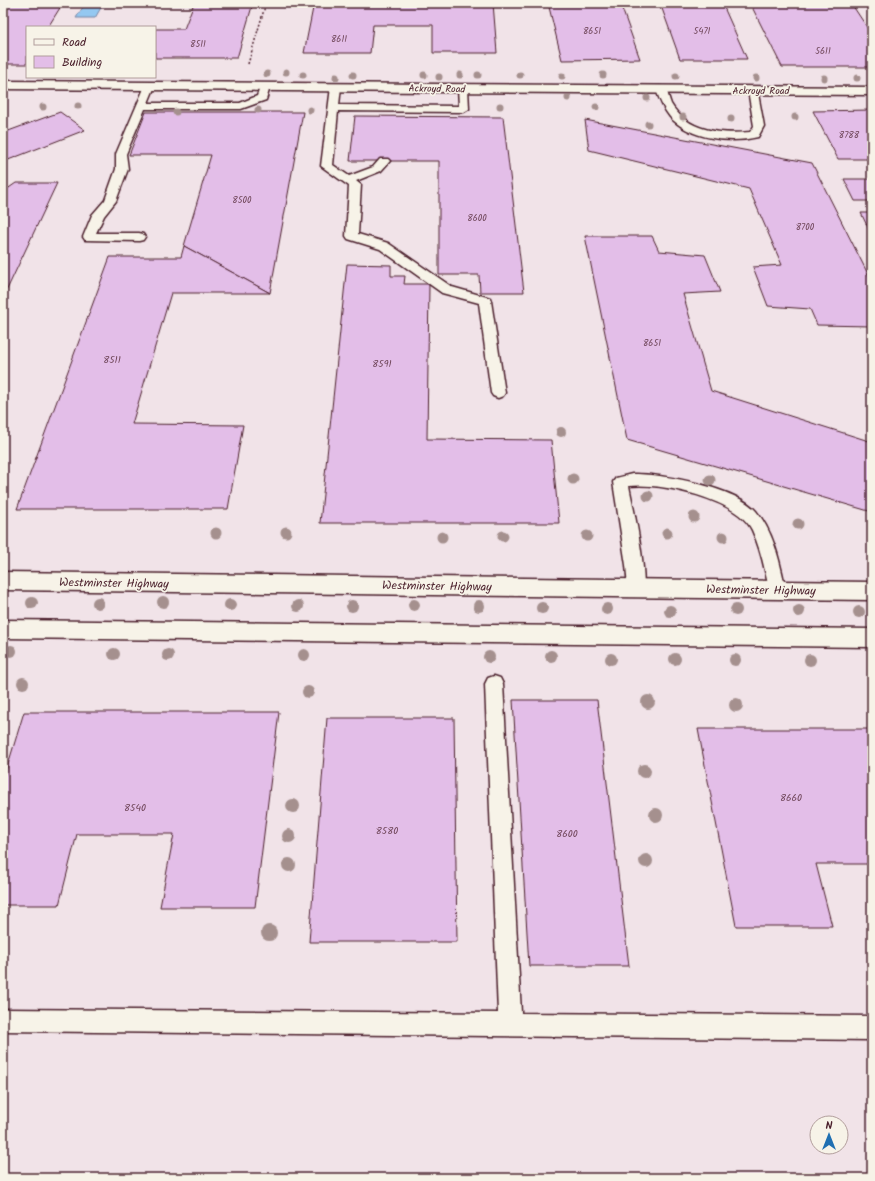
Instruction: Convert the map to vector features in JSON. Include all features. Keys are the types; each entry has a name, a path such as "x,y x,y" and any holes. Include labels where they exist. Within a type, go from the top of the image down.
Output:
{"main road":[{"name":"Ackroyd Road","path":"3,85 872,91"},
{"name":"Westminster Highway","path":"3,581 872,591"},
{"path":"3,628 872,638"}],"lane":[{"path":"139,237 89,237 98,215 110,201 122,169 121,154 150,86"},
{"path":"141,106 242,106 262,98 265,87"},
{"path":"336,87 327,166 355,185 352,236 384,246 447,290 485,301 498,393"},
{"path":"334,108 463,113 464,88"},
{"path":"661,89 663,100 673,116 684,124 710,135 740,138 754,135 759,126 753,90"},
{"path":"347,180 377,169 384,161"},
{"path":"636,588 634,565 621,482 634,480 676,484 727,499 749,513 763,536 773,566 778,590"},
{"path":"494,684 510,1024"},
{"path":"3,1020 872,1028"}],"path":[{"path":"247,70 266,3"}],"water":[{"path":"85,4 103,4 95,18 76,18"}],"building":[{"path":"4,3 63,3 49,26 26,26 26,64 3,64"},
{"path":"194,3 253,3 237,58 156,58 156,29 184,29"},
{"path":"314,3 493,3 497,53 433,53 433,25 373,25 370,53 304,53"},
{"path":"548,3 620,3 640,59 562,60"},
{"path":"660,3 722,3 747,59 680,59"},
{"path":"750,3 851,3 872,35 872,67 782,67"},
{"path":"872,110 872,159 838,159 813,111"},
{"path":"60,112 85,130 3,162 3,133"},
{"path":"146,112 303,112 270,293 184,246 211,155 129,155"},
{"path":"355,116 503,117 524,292 480,292 479,275 439,275 439,161 350,161"},
{"path":"585,120 812,163 872,282 872,326 817,325 810,309 768,306 753,267 782,265 749,189 589,150"},
{"path":"844,179 872,179 872,201 855,201"},
{"path":"16,183 57,183 3,298 3,192"},
{"path":"861,213 872,213 872,236"},
{"path":"585,236 652,236 659,251 705,255 720,292 683,294 711,391 872,442 872,512 627,440"},
{"path":"184,246 270,293 171,293 132,424 243,425 228,509 17,509 110,257 181,257"},
{"path":"347,264 391,265 391,276 405,276 404,284 429,284 427,439 551,440 559,523 320,523"},
{"path":"513,700 597,700 629,966 529,966"},
{"path":"24,712 279,712 255,907 160,907 174,834 77,834 59,905 3,905 3,781"},
{"path":"327,718 454,718 457,942 309,942"},
{"path":"698,729 872,729 872,864 816,864 832,926 736,926"}]}
